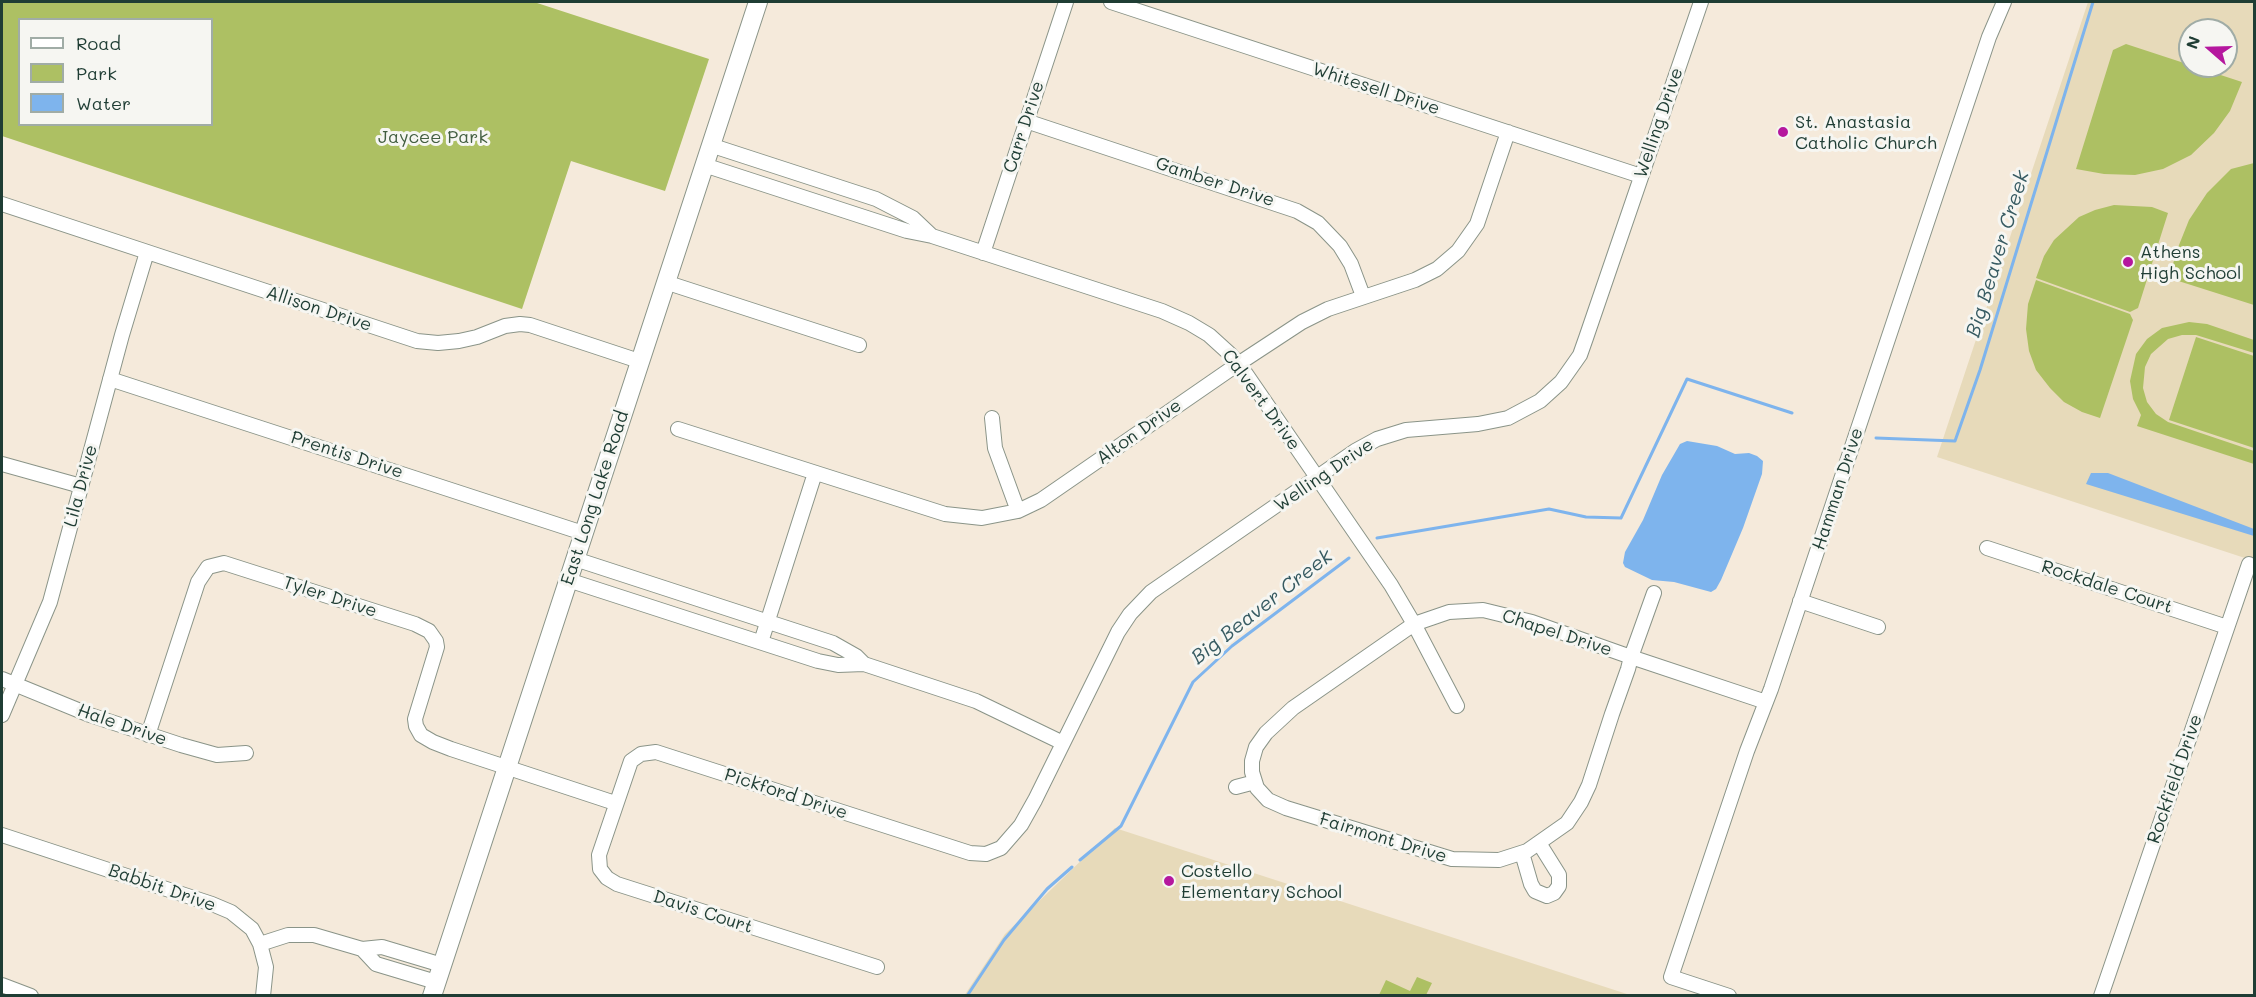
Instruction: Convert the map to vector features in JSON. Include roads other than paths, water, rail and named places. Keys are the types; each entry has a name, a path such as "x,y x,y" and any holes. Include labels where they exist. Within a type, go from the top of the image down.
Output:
{"main road":[{"name":"East Long Lake Road","path":"437,981 756,2"}],"street":[{"name":"Carr Drive","path":"983,254 1066,2"},
{"name":"Whitesell Drive","path":"1111,2 1641,176"},
{"name":"Welling Drive","path":"986,854 1002,848 1021,825 1118,632 1144,598 1355,451 1377,439 1406,430 1495,422 1520,413 1551,392 1570,372 1580,355 1701,2"},
{"name":"Hamman Drive","path":"1729,996 1671,977 1747,751 1766,702 1989,37 2004,2"},
{"name":"Gamber Drive","path":"1026,121 1297,211 1318,223 1340,246 1351,264 1363,296"},
{"name":"Alton Drive","path":"678,429 958,517 982,518 1018,511 1041,500 1238,364 1313,316 1363,296 1425,276 1458,251 1472,233 1479,218 1508,132"},
{"name":"Calvert Drive","path":"710,144 887,203 914,218 932,236"},
{"name":"Calvert Drive","path":"704,165 907,231 932,236 1177,317 1209,335 1238,364 1391,585 1414,624 1456,706"},
{"path":"812,200 819,180"},
{"name":"Allison Drive","path":"2,204 417,341 438,343 459,341 505,326 520,324 530,325 639,361"},
{"name":"Lila Drive","path":"2,715 50,602 147,252"},
{"path":"665,282 860,345"},
{"name":"Prentis Drive","path":"110,379 584,533"},
{"path":"992,418 996,448 1018,511"},
{"path":"2,464 81,486"},
{"path":"761,642 815,473"},
{"name":"Rockdale Court","path":"1987,548 2227,627"},
{"path":"575,559 833,643 856,656 864,664"},
{"name":"Tyler Drive","path":"148,735 198,582 208,567 224,563 429,630 437,647 415,719 418,731 433,742 615,803"},
{"name":"Rockfield Drive","path":"2101,996 2249,564"},
{"path":"568,580 828,663 850,666 864,664 976,701 1063,743"},
{"name":"Fairmont Drive","path":"1255,782 1257,788 1268,800 1286,808 1452,859 1499,860 1522,853 1567,822 1581,802 1592,776 1654,593"},
{"path":"677,615 684,594"},
{"path":"1800,601 1878,627"},
{"name":"Chapel Drive","path":"1255,782 1252,761 1256,747 1266,733 1293,708 1414,624 1449,612 1483,610 1532,622 1766,702"},
{"name":"Hale Drive","path":"2,679 90,715 203,752 218,755 246,753"},
{"name":"Pickford Drive","path":"615,803 631,761 641,754 656,752 970,854 986,854"},
{"path":"1236,787 1255,782"},
{"name":"Davis Court","path":"615,803 599,855 600,869 611,882 877,967"},
{"name":"Babbit Drive","path":"2,835 222,908 246,923 256,935 266,967 263,996"},
{"path":"1522,853 1535,891 1547,896 1554,893 1559,886 1559,875 1539,843"},
{"path":"260,944 288,935 323,937 362,949 376,964 437,981"},
{"path":"2,985 31,996"}],"water":[{"path":"1687,441 1717,446 1735,454 1749,453 1763,461 1762,474 1743,528 1721,580 1716,589 1711,592 1674,582 1652,580 1625,567 1623,563 1625,552 1643,520 1662,475 1680,444"},
{"path":"2091,473 2108,473 2254,529 2254,536 2086,484"}],"waterway":[{"name":"Big Beaver Creek","path":"1876,438 1955,441 1980,370 2093,2"},
{"name":"Big Beaver Creek","path":"1377,538 1549,509 1586,517 1621,518 1687,379 1792,413"},
{"name":"Big Beaver Creek","path":"1080,860 1121,826 1193,682 1232,646 1349,558"},
{"name":"Big Beaver Creek","path":"967,996 1004,940 1047,889 1072,867"}],"place":[{"name":"St. Anastasia Catholic Church","path":"1783,132"},
{"name":"Athens High School","path":"2128,262"},
{"name":"Costello Elementary School","path":"1169,881"}],"park label":[{"name":"Jaycee Park","path":"433,137"}]}
